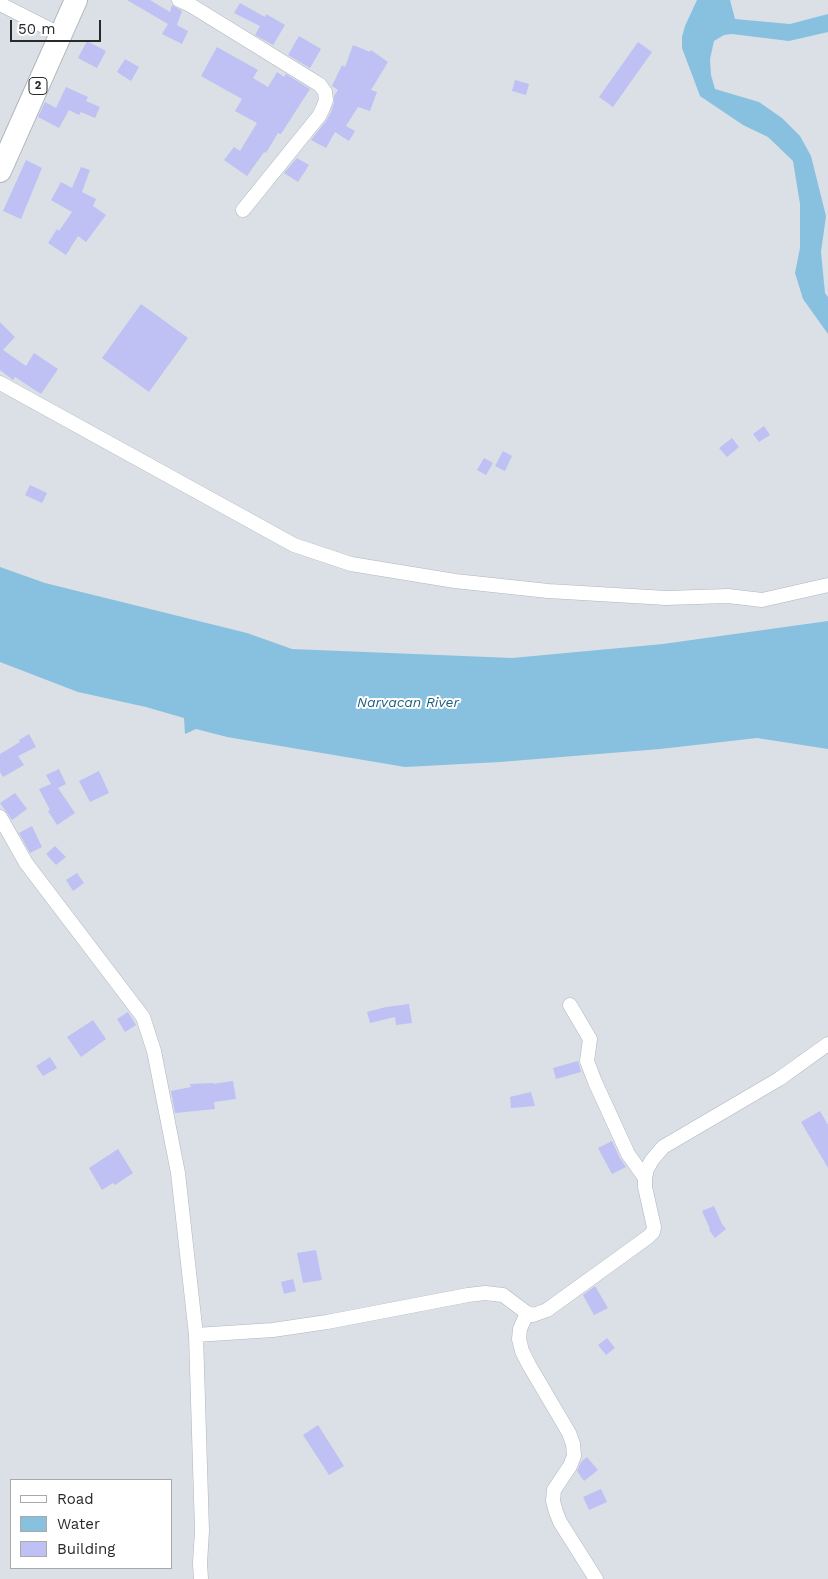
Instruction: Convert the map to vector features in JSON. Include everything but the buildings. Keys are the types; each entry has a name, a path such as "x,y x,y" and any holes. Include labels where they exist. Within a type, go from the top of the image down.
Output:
{"highway":[{"name":"2","path":"0,172 76,0"}],"street":[{"path":"179,0 192,6 320,85 325,92 326,100 319,116 243,210"},
{"path":"0,4 61,35"},
{"path":"0,383 294,545 351,564 455,581 548,591 666,598 728,596 762,600 828,585"},
{"path":"0,817 26,863 135,1004 144,1017 149,1030 178,1172 196,1335 202,1531 201,1579"},
{"path":"570,1005 590,1039 587,1061 595,1082 628,1154 645,1178"},
{"path":"196,1335 273,1330 485,1293 503,1295 527,1313 533,1315 547,1310 652,1234 654,1227 645,1187 645,1178 652,1160 663,1147 779,1079 828,1044"},
{"path":"527,1313 520,1329 518,1340 529,1365 569,1433 573,1444 574,1456 570,1466 554,1490 553,1501 560,1522 596,1579"}],"water":[{"path":"697,0 730,0 735,19 790,24 828,14 828,32 789,41 732,34 724,35 714,41 710,59 711,75 715,89 759,102 782,118 800,136 811,156 826,216 821,252 825,293 828,297 828,334 803,299 795,273 800,248 800,204 793,161 768,137 743,125 700,96 682,48 685,26"},
{"name":"Narvacan River","path":"0,567 45,583 247,633 292,649 512,658 663,644 828,621 828,749 757,738 660,749 500,762 405,767 227,737 196,729 185,734 184,718 146,707 78,692 0,662"}]}
